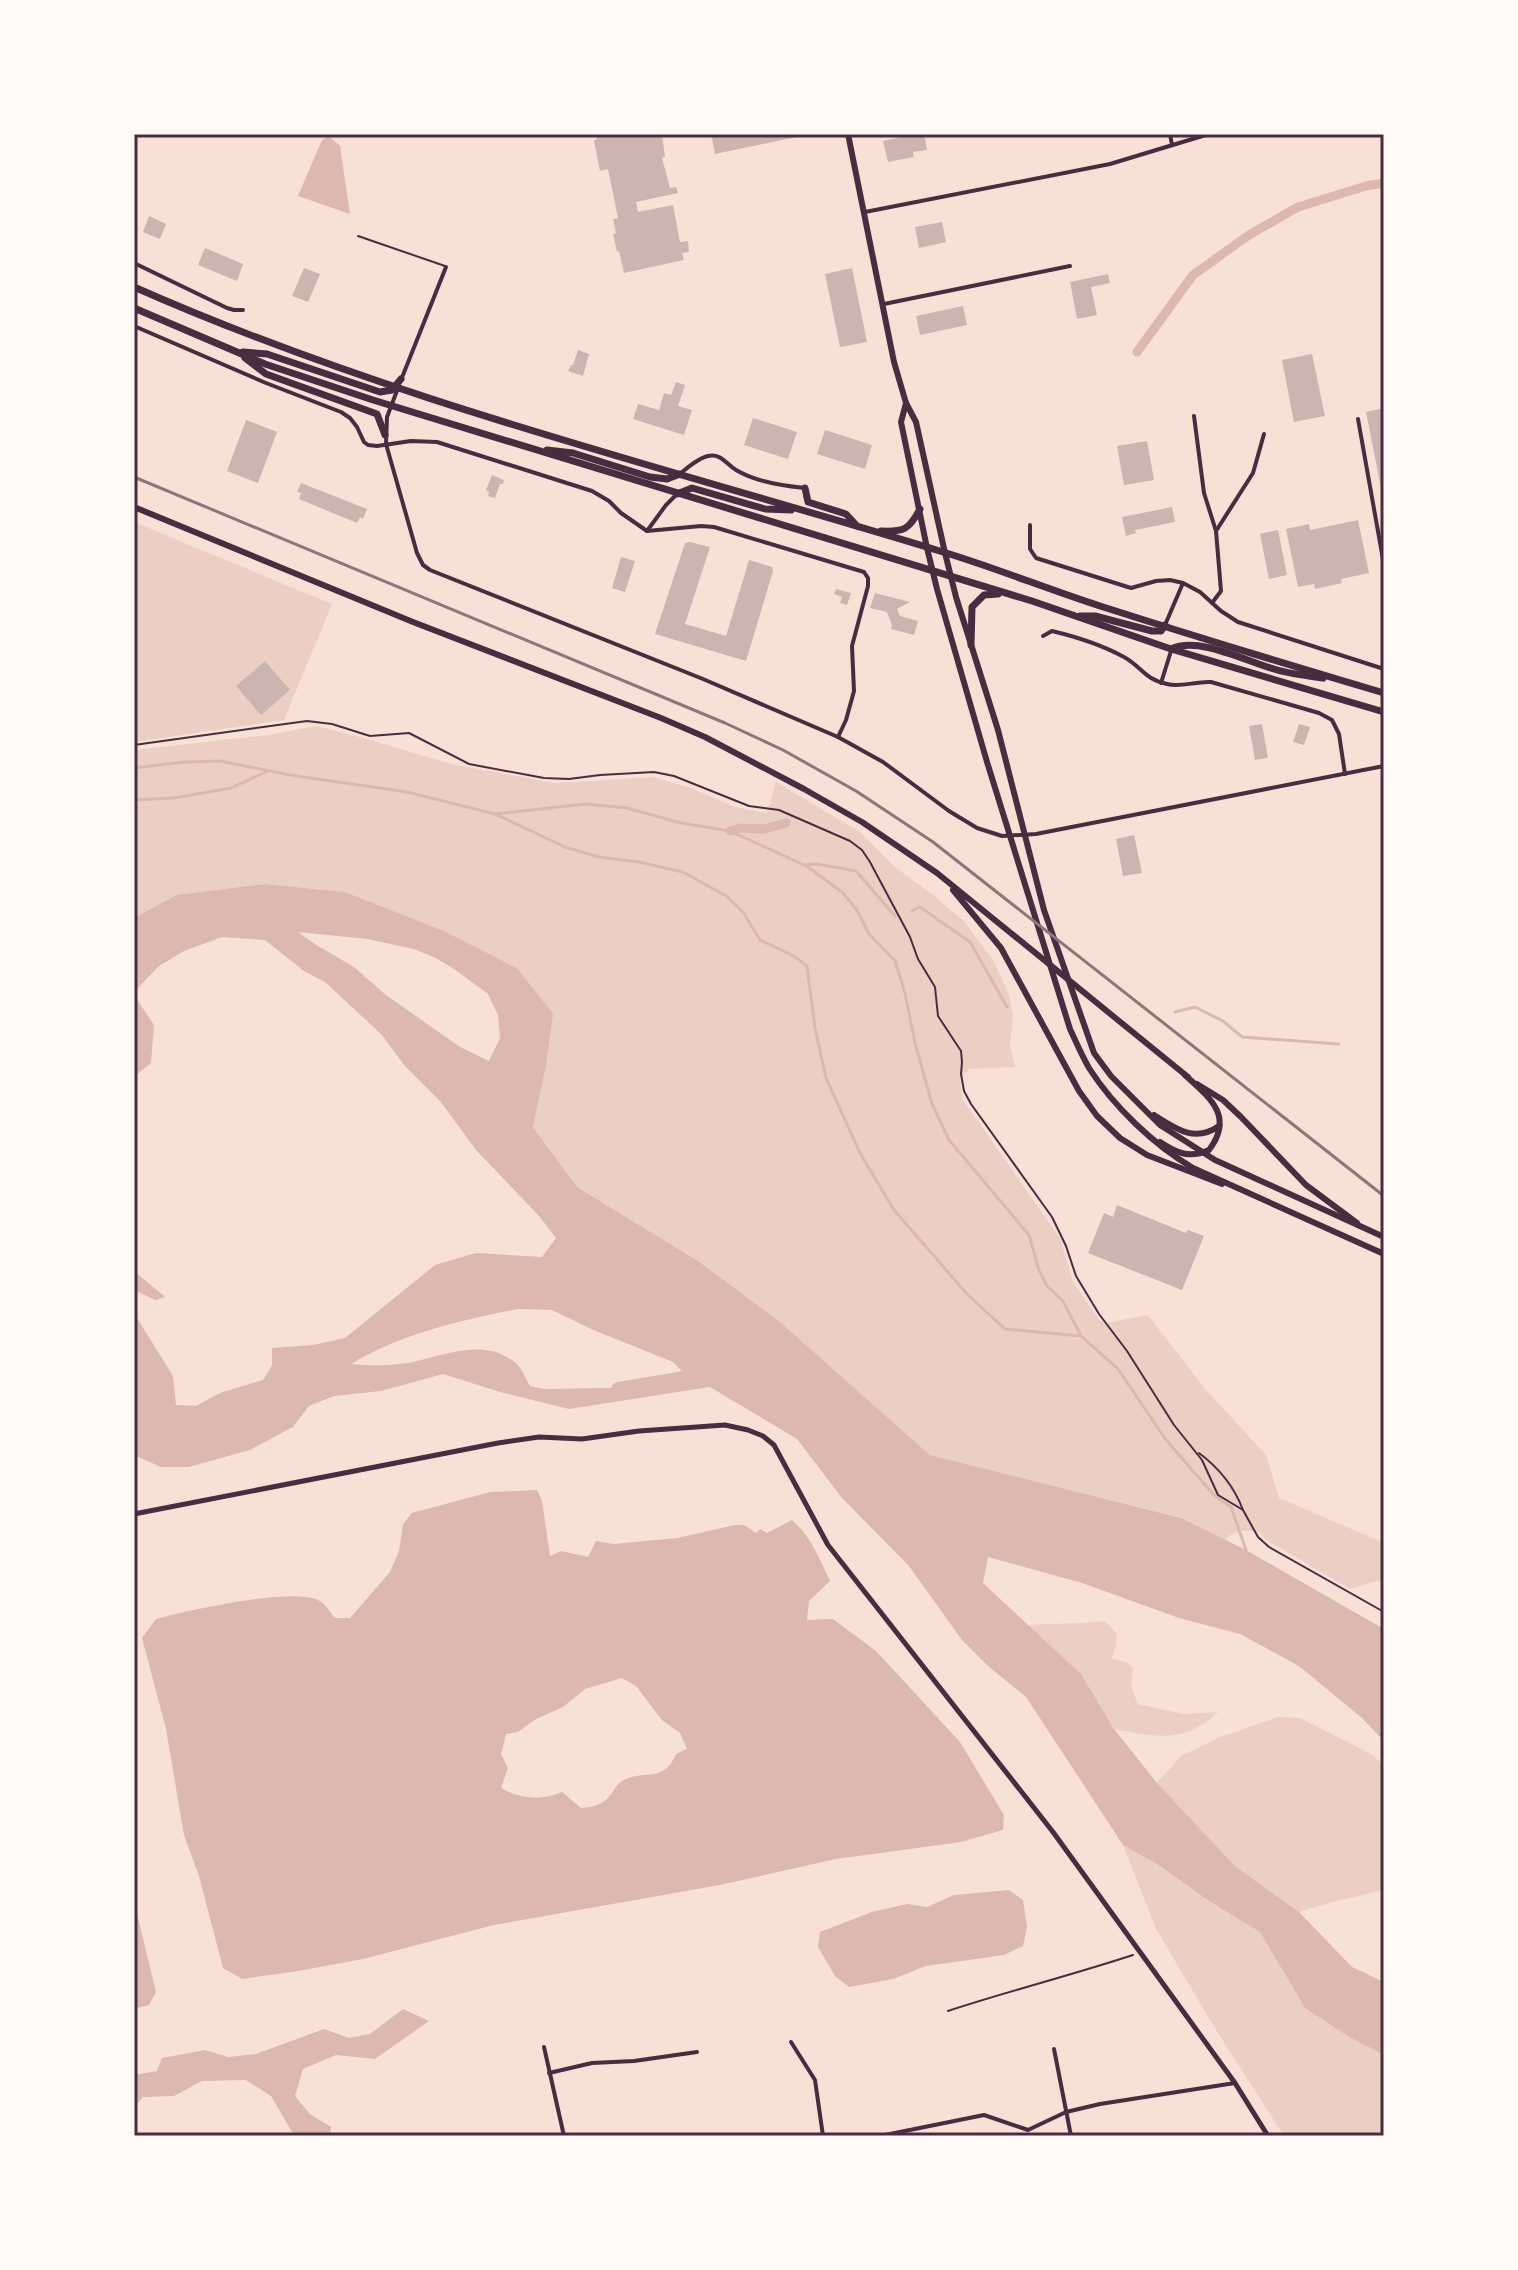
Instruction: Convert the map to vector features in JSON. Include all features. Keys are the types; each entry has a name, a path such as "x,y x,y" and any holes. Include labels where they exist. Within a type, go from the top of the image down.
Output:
{"highway":[{"path":"134,287 209,321 398,384 1384,693"},
{"path":"134,308 265,364 526,448 1032,601 1171,649 1384,712"},
{"path":"237,352 267,354 380,392 392,390 398,384"},
{"path":"237,352 266,374 377,414 385,435"},
{"path":"526,448 573,453 650,477 667,479 680,474"},
{"path":"677,494 692,488 765,509 803,511"},
{"path":"805,488 808,502 846,514 859,528"},
{"path":"870,531 904,530 920,509"},
{"path":"971,645 972,607 979,598 999,594 1032,601"},
{"path":"1072,616 1095,616 1152,631 1161,631 1165,625"},
{"path":"1171,649 1181,645 1199,645 1276,670 1301,676 1339,679"}],"main road":[{"path":"848,134 894,362 906,403 916,422 951,577 998,730 1044,910 1094,1053 1141,1107 1175,1136 1215,1160 1384,1237"},
{"path":"906,403 901,422 933,572 1070,1029 1088,1067 1116,1104 1164,1150 1193,1168 1384,1254"},
{"path":"134,507 413,622 705,737 862,822 937,873 1127,1026 1217,1107 1219,1126 1214,1143 1203,1153 1193,1156 1176,1152 1150,1135"},
{"path":"937,873 1001,948 1079,1091 1097,1116 1120,1138 1147,1155 1251,1193"},
{"path":"1185,1075 1223,1100 1306,1185 1358,1224"},
{"path":"1141,1107 1189,1134 1204,1134 1219,1126"}],"street":[{"path":"1170,134 1172,145"},
{"path":"863,212 1110,164 1209,134"},
{"path":"134,263 227,308 243,310"},
{"path":"881,304 1070,266"},
{"path":"446,267 398,384 385,435 417,553 423,565 430,570 703,679 838,737 890,767 964,821 1002,836 1036,834 1384,766"},
{"path":"134,326 341,412 357,427 368,445 437,442 592,491 647,531 714,527 861,571 866,574 868,586 852,646 854,691 838,737"},
{"path":"1194,416 1204,493 1216,531 1221,591 1212,603"},
{"path":"1358,419 1384,565"},
{"path":"1216,531 1253,473 1264,434"},
{"path":"680,474 709,455 722,457 745,474 784,487 805,488"},
{"path":"647,531 677,494"},
{"path":"1030,525 1030,549 1036,558 1131,588 1170,580 1183,583 1200,592 1238,622 1384,669"},
{"path":"1165,625 1183,583"},
{"path":"1043,636 1052,631 1105,648 1128,659 1147,677 1161,683 1172,686 1197,681 1224,686 1319,713 1332,720 1339,734 1345,774"},
{"path":"1161,683 1171,649"},
{"path":"134,1514 539,1437 582,1439 639,1431 725,1425 763,1436 780,1455 828,1545 1053,1832 1235,2083 1268,2136"},
{"path":"791,2042 815,2080 823,2136"},
{"path":"544,2047 564,2136"},
{"path":"1054,2049 1071,2136"},
{"path":"549,2073 592,2063 697,2052"},
{"path":"880,2136 984,2115 1028,2130 1066,2112 1100,2104 1235,2083"}],"lane":[{"path":"358,236 446,267"}],"path":[{"path":"134,745 307,721 332,724 370,736 409,733 469,764 544,778 654,772 674,776 749,806 779,810 850,841 862,850 870,862 935,987 941,1022 961,1051 962,1082 971,1104 1060,1231 1076,1276 1174,1425 1195,1450 1216,1466 1237,1494 1258,1537 1269,1547 1384,1612"},
{"path":"1195,1450 1218,1495 1243,1510"},
{"path":"948,2011 1141,1952"}],"shaded area":[{"path":"329,136 340,146 350,214 298,196 322,140"},
{"path":"134,522 332,604 284,720 134,742"},
{"path":"317,726 451,764 555,783 653,777 691,788 735,807 767,813 776,782 860,832 895,867 964,921 993,960 1008,992 1013,1015 1010,1047 1015,1067 969,1069 960,1078 963,1100 1060,1238 1073,1282 1100,1321 1107,1323 1148,1315 1206,1390 1266,1455 1279,1498 1384,1543 1384,1579 1350,1589 1266,1540 1260,1532 1237,1532 1225,1540 1181,1518 930,1455 779,1321 698,1261 577,1187 533,1127 517,968 444,931 345,892 264,884 134,918 134,750 268,735"},
{"path":"265,884 345,892 444,931 517,968 553,1014 533,1127 577,1187 698,1261 779,1321 930,1455 1181,1518 1246,1550 1384,1629 1384,1741 1362,1718 1299,1666 1240,1634 1179,1618 1082,1583 988,1557 983,1583 1081,1674 1114,1729 1157,1783 1236,1867 1299,1912 1352,1967 1384,1982 1384,2055 1349,2037 1305,2008 1260,1932 1123,1845 1026,1697 962,1640 909,1566 842,1498 797,1439 710,1387 569,1409 443,1374 381,1391 334,1396 309,1406 293,1427 250,1450 189,1467 161,1467 134,1455 134,1304 137,1318 173,1376 176,1405 196,1406 220,1393 263,1380 272,1365 272,1348 313,1345 345,1338 435,1265 476,1253 542,1257 556,1238 476,1150 440,1101 404,1065 382,1035 325,982 304,971 265,940 222,937 184,951 159,966 134,992 134,918 177,895","holes":["298,932 367,939 414,949 457,971 488,994 498,1015 500,1038 489,1061 460,1047 386,995 354,967","518,1309 552,1310 673,1362 687,1376 664,1387 544,1389 530,1386 519,1366 504,1356 478,1350 464,1350 401,1364 351,1364 411,1336"]},
{"path":"134,995 154,1025 151,1063 134,1077"},
{"path":"134,1271 165,1297 156,1300 136,1291 134,1295"},
{"path":"537,1490 542,1501 550,1556 561,1551 588,1557 596,1541 614,1544 677,1538 735,1525 744,1525 756,1533 760,1529 767,1533 792,1520 810,1541 830,1581 809,1601 807,1620 833,1619 876,1651 960,1742 1004,1815 1003,1830 961,1842 836,1859 720,1885 494,1925 363,1959 298,1971 242,1979 223,1968 199,1876 184,1835 166,1729 142,1638 156,1619 263,1598 305,1597 321,1601 335,1618 350,1618 390,1572 399,1551 403,1524 412,1513 490,1492","holes":["622,1678 636,1686 662,1720 680,1733 687,1749 676,1754 662,1772 628,1778 601,1803 581,1808 562,1792 531,1798 501,1788 508,1768 501,1754 506,1734 518,1732 536,1719 563,1707 585,1689"]},
{"path":"1105,1621 1117,1634 1111,1658 1128,1663 1133,1669 1131,1687 1138,1704 1183,1714 1218,1712 1194,1729 1169,1736 1114,1729 1081,1674 1028,1625"},
{"path":"1278,1717 1300,1718 1371,1754 1384,1765 1384,1888 1380,1891 1299,1912 1236,1867 1157,1783 1181,1756 1218,1738"},
{"path":"1123,1845 1260,1932 1305,2008 1349,2037 1384,2055 1384,2136 1284,2136 1156,1929"},
{"path":"1009,1890 1023,1900 1027,1927 1023,1946 1004,1955 926,1966 893,1979 849,1987 835,1976 818,1947 820,1932 872,1912 907,1904 927,1907 954,1895"},
{"path":"134,1901 156,1992 149,2005 134,2009"},
{"path":"403,2009 429,2021 375,2059 336,2055 303,2069 295,2096 310,2114 331,2127 330,2136 292,2136 271,2096 246,2080 202,2081 174,2096 143,2097 134,2108 134,2075 157,2071 162,2058 205,2050 228,2057 256,2054 324,2029 349,2038 370,2034"}],"building":[{"path":"596,134 662,134 665,157 662,158 670,188 676,187 678,193 636,202 638,212 673,205 680,242 688,241 689,252 682,253 684,260 624,273 613,234 616,233 613,219 618,218 608,169 600,171 594,140 597,139"},
{"path":"711,134 806,134 806,135 715,154"},
{"path":"924,134 927,150 913,152 914,157 888,162 883,141"},
{"path":"149,216 166,224 160,239 143,232"},
{"path":"942,222 946,242 919,248 915,227"},
{"path":"205,248 243,264 237,281 198,265"},
{"path":"304,268 320,274 308,302 292,296"},
{"path":"852,268 867,342 840,347 825,274"},
{"path":"1108,274 1110,283 1091,287 1097,315 1077,319 1070,282"},
{"path":"963,306 967,325 920,335 916,316"},
{"path":"578,350 589,354 583,376 568,371"},
{"path":"1312,354 1325,416 1294,422 1282,360"},
{"path":"676,382 685,385 678,406 692,410 684,435 633,419 638,404 659,410 664,393 671,395"},
{"path":"1384,408 1384,498 1383,498 1366,412"},
{"path":"753,418 797,432 788,459 744,445"},
{"path":"246,420 277,432 258,483 227,471"},
{"path":"825,430 872,445 865,469 817,454"},
{"path":"1147,441 1154,480 1124,485 1117,446"},
{"path":"492,475 504,480 495,498 488,496 486,490"},
{"path":"301,483 367,509 363,519 360,517 357,523 299,499 301,493 297,492"},
{"path":"1172,507 1175,522 1135,530 1136,533 1126,536 1122,517"},
{"path":"1358,520 1369,573 1315,589 1314,584 1298,587 1286,529 1309,524 1310,530"},
{"path":"1278,530 1287,575 1269,579 1260,534"},
{"path":"685,543 710,547 685,624 726,636 749,560 772,567 746,661 655,634"},
{"path":"621,557 635,561 625,592 612,588"},
{"path":"836,589 851,593 847,605 840,603 842,597 834,594"},
{"path":"875,593 910,602 897,609 900,616 918,621 914,635 891,629 887,612 870,608"},
{"path":"265,661 290,690 261,715 236,686"},
{"path":"1262,724 1268,758 1255,760 1249,726"},
{"path":"1299,724 1310,727 1304,745 1293,742"},
{"path":"1134,835 1142,873 1123,876 1116,839"},
{"path":"1117,1205 1186,1233 1188,1230 1204,1236 1182,1290 1088,1253 1104,1213 1113,1217"}],"waterway":[{"path":"1137,352 1193,275 1249,235 1298,207 1384,183"},
{"path":"134,768 220,761 407,792 495,814 586,804 627,808 681,823 730,831 804,865 817,864 856,871 895,916"},
{"path":"134,800 174,798 231,788 268,771"},
{"path":"495,814 565,847 599,857 683,872 726,896 743,912 760,940 794,956 807,966 815,1028 826,1078 860,1153 894,1210 967,1294 1005,1329 1081,1336 1118,1369 1166,1440 1215,1496 1231,1507 1246,1550"},
{"path":"730,831 740,828 764,829 786,823"},
{"path":"805,865 842,892 857,910 869,934 895,961 932,1104 949,1140 1029,1235 1047,1286 1063,1301 1081,1336"},
{"path":"912,911 920,907 970,942 1007,1007"},
{"path":"1175,1012 1195,1007 1223,1021 1242,1037 1339,1044"},
{"path":"619,1390 679,1380 702,1372"}],"railway":[{"path":"134,477 725,723 783,750 856,791 933,842 1384,1196"}]}
